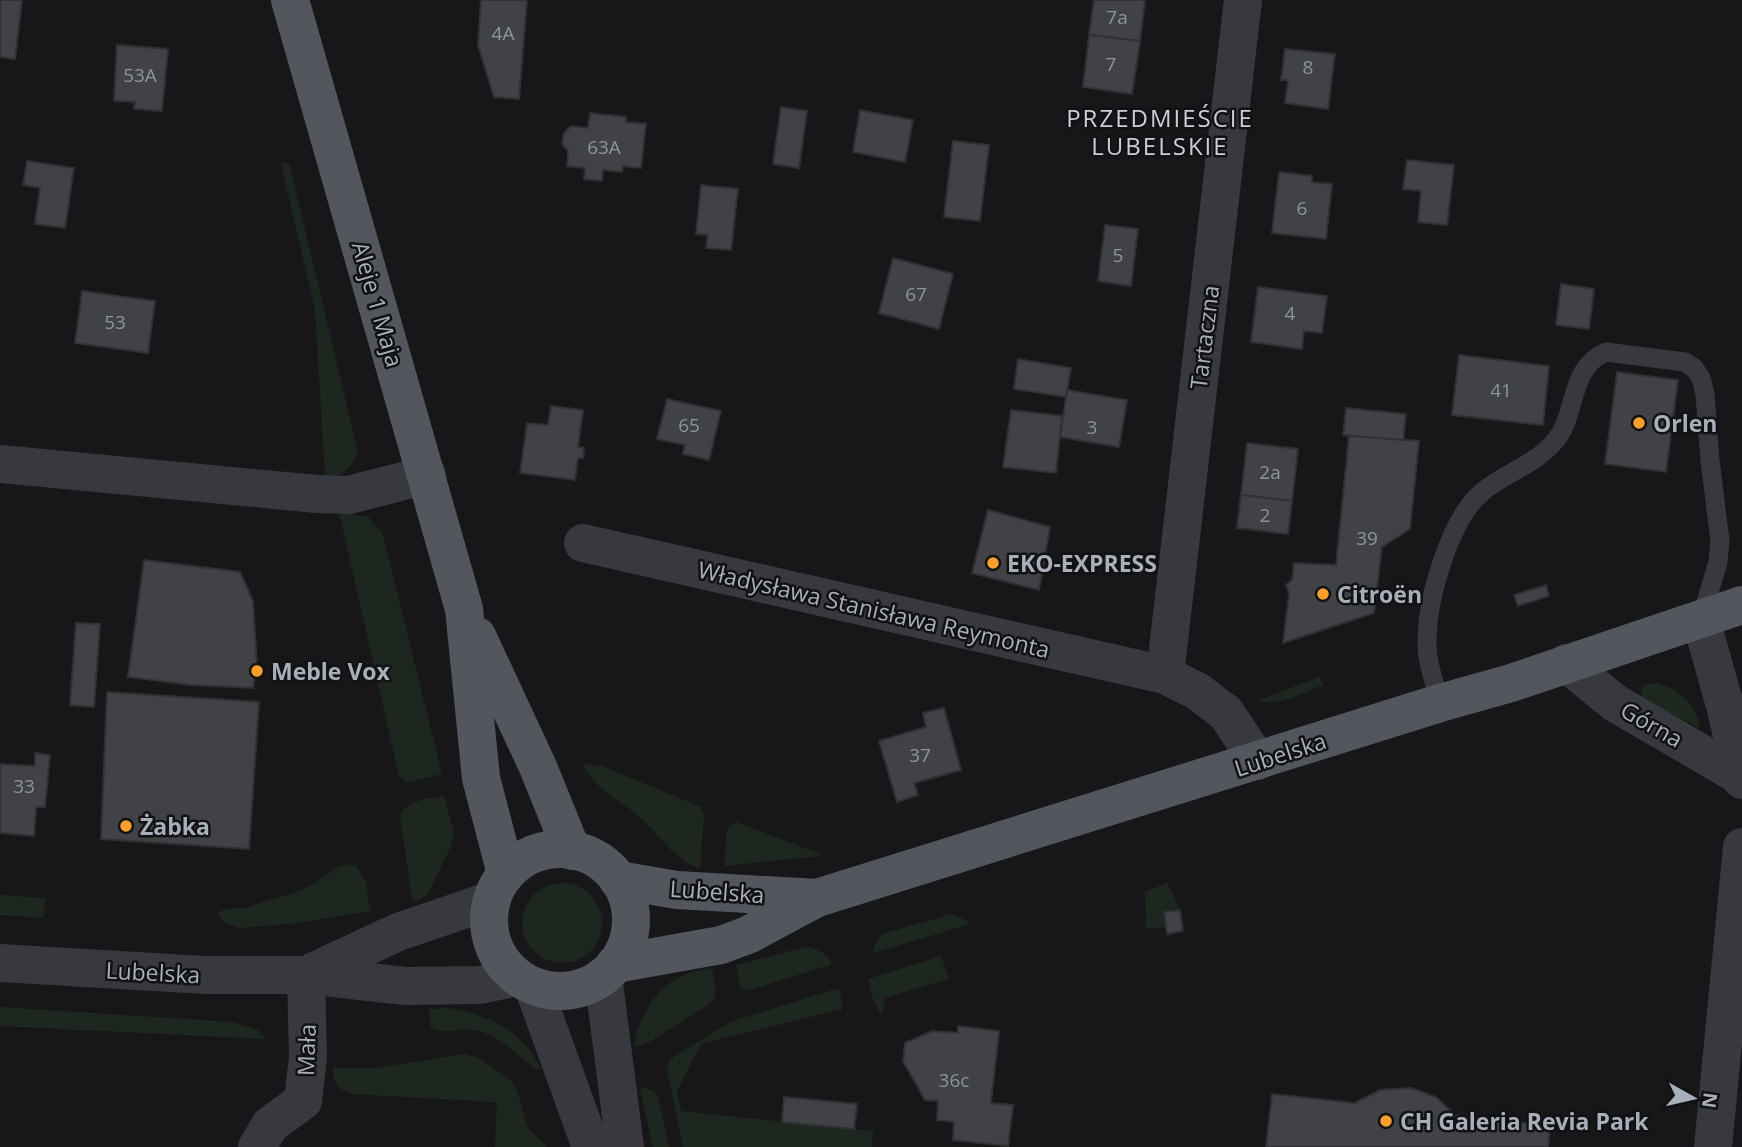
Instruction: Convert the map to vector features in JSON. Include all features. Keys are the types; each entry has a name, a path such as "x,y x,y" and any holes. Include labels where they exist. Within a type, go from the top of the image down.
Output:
{"main road":[{"name":"Aleje 1 Maja","path":"290,0 428,475 464,609 481,778 499,887"},
{"name":"Lubelska","path":"609,970 721,945 748,935 817,898 1511,683 1742,605"},
{"name":"Aleje 1 Maja","path":"464,609 538,767 572,850"},
{"path":"551,850 572,850 603,863 618,880 627,900 630,922 626,944 609,970 584,987 564,991 525,982 505,966 494,946 489,923 499,887 531,855 551,850"},
{"name":"Lubelska","path":"618,880 677,890 817,898"}],"street":[{"name":"Tartaczna","path":"1165,674 1242,0"},
{"path":"0,464 349,495 428,475"},
{"name":"Władysława Stanisława Reymonta","path":"583,542 1165,674 1197,691 1226,713 1258,761"},
{"path":"1701,620 1727,709 1742,778"},
{"name":"Górna","path":"1566,663 1615,703 1742,778"},
{"path":"1713,1147 1742,847"},
{"name":"Lubelska","path":"306,975 499,887"},
{"name":"Lubelska","path":"0,962 205,975 306,975 405,986 525,982"},
{"path":"609,970 625,1147"},
{"name":"Mała","path":"257,1147 270,1125 303,1101 308,1057 306,975"},
{"path":"525,982 591,1147"}],"lane":[{"path":"1440,703 1426,641 1434,589 1452,537 1478,496 1497,480 1542,455 1557,439 1584,368 1594,357 1606,352 1685,362 1694,368 1701,378 1705,394 1720,541 1718,562 1701,620"}],"shaded area":[{"path":"281,163 289,163 357,448 354,460 343,473 325,477 315,310"},
{"path":"339,512 368,517 382,532 442,774 408,782 399,776"},
{"path":"1320,677 1323,685 1299,695 1273,702 1259,700"},
{"path":"1655,683 1671,688 1685,698 1695,712 1700,728 1642,699 1645,685"},
{"path":"582,764 602,766 701,807 704,816 700,868 675,854 642,819 595,782"},
{"path":"444,796 454,833 451,846 428,894 413,903 400,817 412,803"},
{"path":"737,822 820,856 724,866 727,830"},
{"path":"349,864 357,866 366,883 370,911 297,923 239,928 223,922 217,913 226,909 244,908 303,890 337,868"},
{"path":"562,883 577,886 590,895 599,908 602,923 599,938 590,951 577,960 562,963 547,960 534,951 525,938 522,923 525,908 534,895 547,886"},
{"path":"1167,883 1178,904 1181,925 1146,929 1145,892"},
{"path":"0,895 45,898 44,918 0,915"},
{"path":"951,914 970,924 873,953 882,934"},
{"path":"805,947 821,952 832,964 750,990 741,988 736,965"},
{"path":"941,956 949,979 884,998 883,1013 880,1013 868,979"},
{"path":"712,968 716,990 714,1001 651,1041 634,1047 644,1015 657,995 684,975"},
{"path":"839,988 843,1009 701,1044 677,1091 681,1111 873,1131 872,1147 683,1147 667,1069 669,1060 730,1022"},
{"path":"0,1007 232,1022 257,1029 266,1039 0,1026"},
{"path":"448,1008 477,1015 503,1026 524,1044 541,1069 535,1069 507,1046 483,1032 468,1029 442,1031 431,1028 428,1009"},
{"path":"464,1054 479,1058 511,1081 517,1090 528,1128 547,1147 495,1147 497,1102 352,1094 337,1085 333,1073 333,1068 376,1068"},
{"path":"646,1088 655,1092 658,1097 669,1147 653,1147 640,1089"}],"building":[{"path":"0,0 22,0 15,59 0,57"},
{"path":"481,0 527,0 519,99 494,97 478,45"},
{"path":"1094,0 1145,0 1140,41 1089,35"},
{"path":"1089,35 1140,41 1132,94 1083,87"},
{"path":"117,45 168,49 162,111 134,109 135,102 114,101"},
{"path":"1285,49 1335,54 1328,109 1285,103 1288,80 1281,80"},
{"path":"781,107 807,111 799,168 773,164"},
{"path":"860,110 913,120 905,162 853,152"},
{"path":"590,113 626,117 626,122 646,124 641,168 623,166 622,172 603,170 602,181 584,179 585,168 567,166 568,151 562,144 564,133 571,126 588,128"},
{"path":"953,141 989,145 980,221 944,217"},
{"path":"1407,160 1454,165 1447,225 1418,222 1421,191 1403,189"},
{"path":"27,161 74,168 65,228 35,224 40,188 23,185"},
{"path":"1279,172 1312,176 1312,182 1332,184 1326,239 1272,233"},
{"path":"701,185 738,189 731,250 706,248 708,235 696,234"},
{"path":"1105,225 1138,229 1131,286 1098,281"},
{"path":"893,258 953,274 939,329 879,313"},
{"path":"1561,284 1594,289 1589,329 1556,325"},
{"path":"1258,287 1327,296 1322,333 1304,331 1302,349 1251,342"},
{"path":"82,291 155,301 148,353 75,343"},
{"path":"1459,355 1549,366 1543,425 1452,415"},
{"path":"1018,359 1071,368 1066,397 1014,389"},
{"path":"1617,372 1678,380 1666,472 1605,464"},
{"path":"1067,390 1127,400 1119,447 1060,437"},
{"path":"667,399 721,411 709,460 683,454 685,445 657,439"},
{"path":"551,406 583,410 578,447 584,448 583,458 578,458 575,480 520,473 527,423 548,425"},
{"path":"1346,408 1406,414 1403,441 1343,435"},
{"path":"1011,410 1062,416 1056,473 1003,467"},
{"path":"1349,436 1419,441 1410,529 1382,547 1374,613 1283,643 1289,593 1286,585 1292,580 1294,563 1336,565"},
{"path":"1247,443 1298,449 1292,501 1241,495"},
{"path":"1241,495 1292,501 1288,534 1237,528"},
{"path":"988,510 1050,527 1039,590 972,573"},
{"path":"144,560 240,572 253,601 257,665 253,688 191,685 128,677"},
{"path":"1546,585 1549,596 1518,606 1514,595"},
{"path":"76,623 100,624 94,707 70,705"},
{"path":"107,692 259,702 249,849 101,839"},
{"path":"944,708 961,770 914,783 918,795 897,802 879,741 926,727 923,713"},
{"path":"35,753 50,755 45,807 36,807 34,836 0,833 0,764 35,766"},
{"path":"1180,910 1183,931 1167,934 1164,912"},
{"path":"958,1026 999,1031 991,1103 1013,1105 1008,1146 953,1140 954,1122 937,1120 938,1101 925,1100 903,1061 905,1043 932,1031 958,1033"},
{"name":"CH Galeria Revia Park","path":"1411,1088 1436,1097 1455,1115 1550,1126 1548,1147 1266,1147 1272,1094 1355,1103 1380,1090"},
{"path":"784,1097 857,1104 854,1129 782,1122"}],"place":[{"name":"Orlen","path":"1639,423"},
{"name":"EKO-EXPRESS","path":"993,563"},
{"name":"Citroën","path":"1323,594"},
{"name":"Meble Vox","path":"257,671"},
{"name":"Żabka","path":"126,826"},
{"name":"CH Galeria Revia Park","path":"1386,1121"}],"district":[{"name":"PRZEDMIEŚCIE LUBELSKIE","path":"1160,131"}]}
